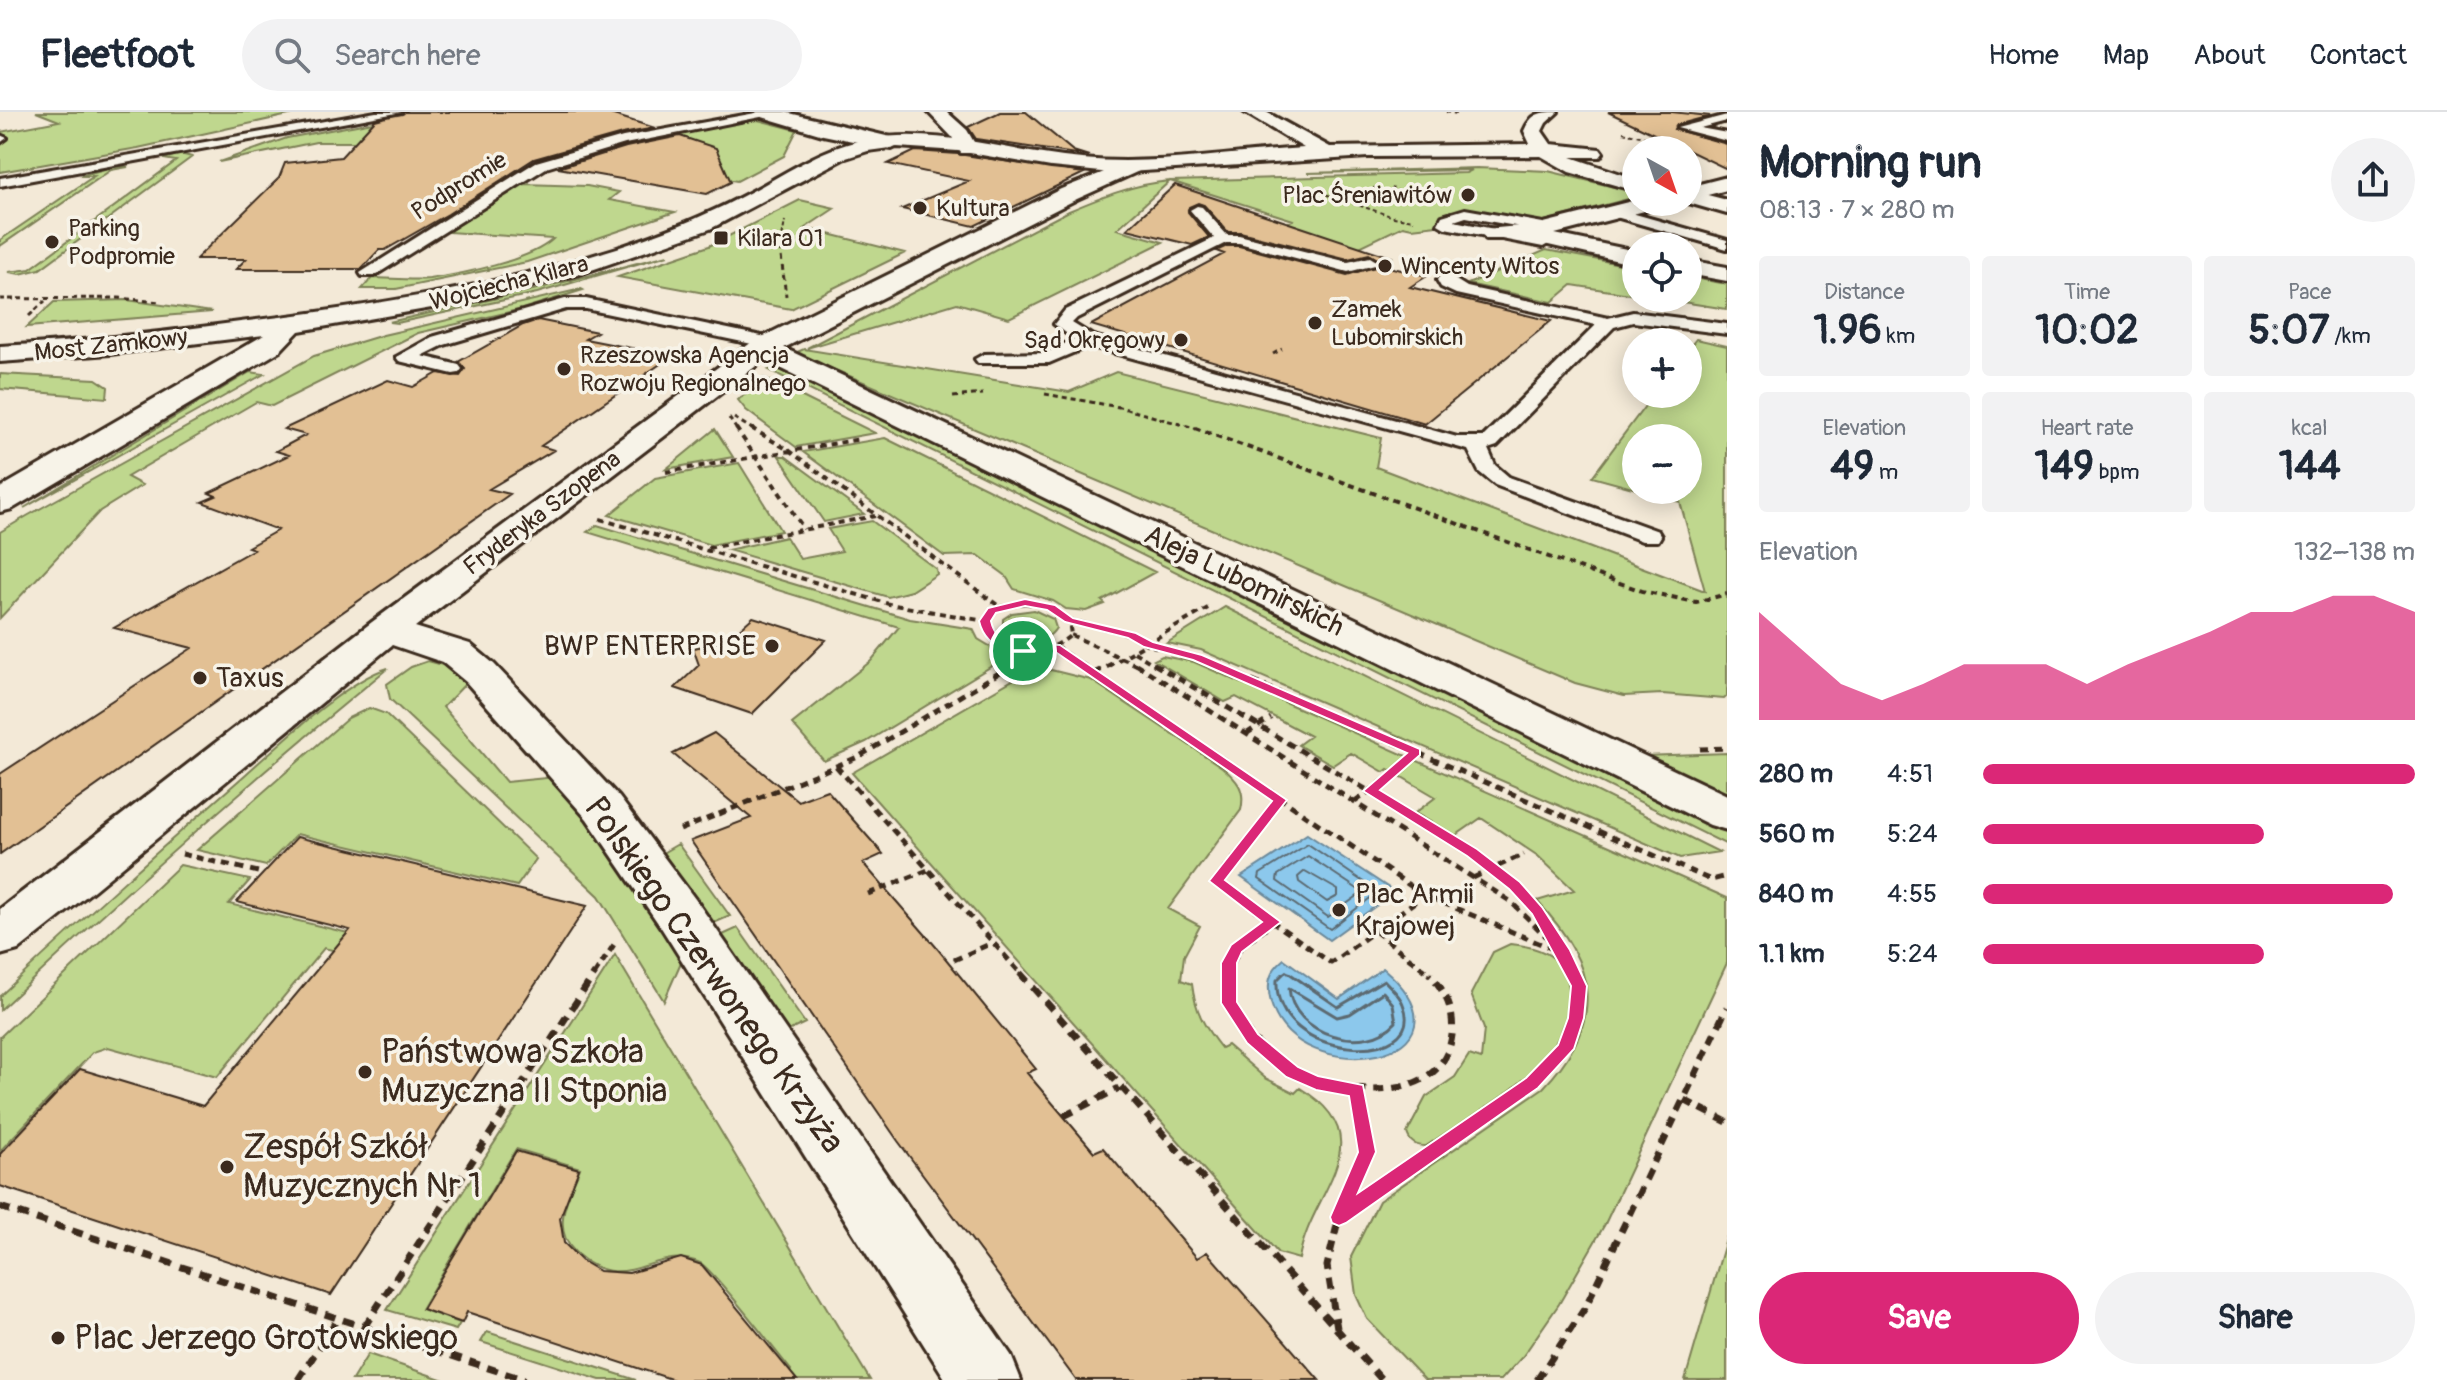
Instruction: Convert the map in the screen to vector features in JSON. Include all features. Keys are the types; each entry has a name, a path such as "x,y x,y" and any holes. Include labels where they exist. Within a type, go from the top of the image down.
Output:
{"street":[{"path":"937,112 960,134 968,149"},
{"path":"1253,112 1350,166"},
{"path":"1549,112 1538,120 1533,131 1552,154 1598,176 1622,182"},
{"name":"Podpromie","path":"770,114 892,143 968,149 1047,161 1132,167"},
{"path":"1565,124 1593,153 1622,167"},
{"name":"Wojciecha Kilara","path":"0,502 270,345 290,326 450,298 619,255 725,214 846,151 892,143"},
{"path":"1132,167 1329,154 1593,153"},
{"path":"1176,165 1234,170 1552,154"},
{"name":"Fryderyka Szopena","path":"0,936 386,630 767,346 1069,194 1132,167"},
{"path":"1702,191 1727,183"},
{"path":"1702,199 1727,207"},
{"path":"1536,235 1622,210"},
{"path":"1494,234 1536,235 1622,255"},
{"path":"1702,270 1727,274"},
{"name":"Most Zamkowy","path":"0,354 128,347 290,326"},
{"name":"Most Zamkowy","path":"0,343 142,332 221,333"},
{"name":"Aleja Lubomirskich","path":"767,346 874,422 1727,814"},
{"name":"Wojciecha Kilara","path":"34,353 132,360 164,368 171,378 169,393 131,424"},
{"name":"Polskiego Czerwonego Krzyża","path":"386,630 456,653 480,673 603,808 680,916 986,1380"}],"lane":[{"path":"301,113 316,115 334,112"},
{"path":"0,182 396,112"},
{"path":"1687,112 1684,121 1690,126"},
{"name":"Podpromie","path":"368,273 541,165 623,141 770,114"},
{"path":"1727,118 1683,128 1727,137"},
{"path":"1197,210 1223,239"},
{"path":"1614,212 1727,245"},
{"path":"1494,234 1445,224 1445,221 1465,213 1533,224 1536,235"},
{"path":"1370,262 1348,267 1239,239 1223,239 1071,314 1062,324 1087,340 1456,443 1476,445 1490,442 1608,323"},
{"path":"1445,280 1462,291 1608,323 1633,317 1727,329"},
{"path":"453,369 405,357 438,341 565,304 586,304 767,346"},
{"path":"984,359 1049,358 1087,340"},
{"path":"1476,445 1486,468 1502,481 1650,536"}],"path":[{"path":"1300,186 1403,219 1413,218"},
{"path":"1379,187 1400,192 1386,195 1372,189 1379,187"},
{"path":"785,221 778,242 781,281 790,303"},
{"path":"0,299 119,298 172,304"},
{"path":"38,308 46,300"},
{"path":"1273,354 1282,349"},
{"path":"661,473 790,451 874,422 997,393"},
{"path":"1037,394 1119,407 1206,431 1642,591 1689,603 1711,603 1727,594"},
{"path":"805,529 725,413 790,451 1000,607"},
{"path":"704,549 876,516"},
{"path":"594,518 889,604 985,621"},
{"path":"1071,635 1056,647 1023,651 993,640 985,621 992,611 1000,607 1038,604 1051,607 1069,620 1132,635 1148,645 1197,657 1711,880 1727,876"},
{"path":"1094,673 1148,645 1209,607"},
{"path":"1069,620 1071,635"},
{"path":"1071,635 1125,657 1510,901 1565,954"},
{"path":"1056,647 1424,895 1565,954"},
{"path":"633,849 858,757 1013,665 1023,651"},
{"path":"1134,652 1494,868 1531,903 1565,954 1579,986 1576,1018 1565,1049 1532,1083 1339,1217"},
{"path":"1246,734 1271,718"},
{"path":"1354,803 1395,773 1415,752"},
{"path":"836,766 1119,1088 1382,1380"},
{"path":"1280,800 1216,881 1331,963 1424,895"},
{"path":"182,854 258,872"},
{"path":"1473,878 1524,854"},
{"path":"868,894 928,870"},
{"path":"1273,922 1237,949 1229,963 1229,1003 1252,1039 1292,1072 1316,1083 1357,1090 1397,1090 1424,1079 1442,1062 1454,1042 1453,1016 1444,991 1424,966 1374,930"},
{"path":"364,1328 617,940"},
{"path":"954,960 992,943"},
{"path":"1537,1380 1585,1308 1727,1007"},
{"path":"1064,1116 1119,1088"},
{"path":"1337,1330 1327,1266 1339,1217 1367,1152 1357,1090"},
{"path":"1684,1100 1727,1122"},
{"path":"0,1207 525,1380"},
{"path":"298,1380 338,1318"}],"green space":[{"path":"36,112 281,112 289,115 138,148 0,172 0,132 59,121"},
{"path":"426,112 513,142 316,142 219,162 287,138"},
{"path":"758,120 797,130 784,156 737,181 618,162 637,144 679,132"},
{"path":"180,154 192,157 40,269 20,274 9,272 30,269 176,161 164,159"},
{"path":"115,166 128,167 111,170 0,246 0,240 94,176 80,176"},
{"name":"Plac Śreniawitów","path":"1477,168 1548,171 1622,189 1622,201 1533,224 1465,213 1445,224 1412,228 1403,226 1345,254 1260,234 1293,220 1170,181 1466,173 1472,170 1307,173"},
{"path":"1170,181 1117,229 1163,242 1009,318 957,303 807,348 1069,211 1131,188"},
{"path":"523,184 587,186 619,192 609,200 675,212 527,262 396,289 362,289 372,278 415,280 443,277 512,260 542,247 553,239 448,232"},
{"path":"800,200 835,208 805,228 905,253 791,309 618,277 709,246"},
{"path":"1546,250 1622,264 1622,293 1572,285 1552,302 1468,284"},
{"path":"668,255 537,293 397,323 389,322 533,290"},
{"path":"1702,280 1727,284 1727,309 1702,305"},
{"path":"581,289 522,309 418,333 272,406 256,402 127,477 142,485 100,511 0,618 0,532 27,516 314,356 383,335"},
{"path":"127,300 212,312 27,327 54,302"},
{"path":"1702,340 1727,346 1727,696 1724,699 1662,694 1624,696 1575,683 795,353 804,349 1069,392 1116,372 1381,438 1376,467 1705,591 1681,504 1702,504 1702,424 1632,424 1644,408 1702,408"},
{"path":"778,367 1727,831 1727,845 769,370"},
{"path":"250,372 264,374 24,508"},
{"path":"0,374 96,379 108,387 107,398 0,389"},
{"path":"764,378 875,433 796,447 746,410 738,400"},
{"path":"715,429 733,457 666,469"},
{"path":"1622,437 1622,485 1592,477"},
{"path":"885,438 1155,572 1102,601 1105,604 1086,611 1066,609 1053,601 1014,589 1005,575 978,555 944,556 803,452"},
{"path":"779,456 785,456 864,514 824,522"},
{"path":"739,463 781,531 711,545 609,515 655,478"},
{"path":"872,521 936,569 937,574 911,591 888,597 728,550 786,537 800,559 842,551 828,529"},
{"path":"597,525 910,619 973,629 978,639 991,647 995,664 866,742 824,761 792,724 871,661 899,627 587,532"},
{"path":"1225,607 1719,852 1680,858 1201,650 1167,643"},
{"path":"1034,610 1053,619 1056,628 1045,638 1023,639 1003,628 1003,619 1012,613"},
{"path":"1162,656 1194,662 1727,898 1727,963 1605,1224 1559,1304 1523,1356 1501,1380 1425,1380 1367,1319 1356,1295 1351,1257 1379,1201 1543,1088 1563,1064 1577,1040 1585,1017 1586,994 1582,971 1573,948 1537,901 1574,890 1538,856 1481,818 1455,836 1415,813 1436,797 1388,769 1384,772 1351,753 1333,765 1298,745 1310,736 1236,697 1225,702 1154,660"},
{"path":"428,661 454,668 469,680 443,707 506,782 560,779 685,953 664,1001 599,896 390,699 387,684 411,667"},
{"path":"388,668 191,836 0,1010 0,996 277,746 353,685"},
{"path":"1051,670 1091,680 1222,767 1239,786 1241,810 1168,909 1200,926 1184,956 1181,980 1192,984 1202,1019 1221,1048 1227,1045 1265,1078 1295,1093 1300,1088 1325,1108 1338,1127 1340,1148 1336,1168 1305,1235 1299,1259 1278,1253 852,773 1028,671"},
{"path":"369,708 386,714 536,859 517,886 297,834 266,866 197,850 348,718"},
{"path":"1727,753 1727,796 1642,756"},
{"path":"678,844 730,916 707,926 659,855"},
{"path":"180,865 250,880 229,904 377,940 363,957 324,948 217,1077 108,1047 93,1052 0,1151 0,1037"},
{"path":"738,928 805,1023 782,1034 716,938"},
{"path":"1510,944 1546,953 1565,972 1568,1010 1560,1036 1544,1059 1499,1099 1426,1146 1416,1145 1407,1133 1426,1097 1455,1077 1469,1055 1481,1059 1484,1029 1471,994 1493,952"},
{"path":"615,955 870,1380 787,1380 791,1370 731,1295 700,1263 669,1259 624,1271 609,1271 593,1265 575,1252 564,1233 564,1211 580,1168 516,1149 421,1309 460,1323 456,1330 387,1310"},
{"path":"1727,1236 1727,1380 1685,1380"},
{"path":"487,1332 636,1380 600,1380 481,1342"},
{"path":"368,1354 444,1380 352,1380"}],"water":[{"path":"1307,834 1395,892 1329,940 1241,877"},
{"path":"1284,959 1339,999 1383,968 1410,1000 1415,1026 1402,1044 1378,1055 1347,1057 1315,1049 1288,1032 1271,1003 1270,978"}],"building":[{"path":"405,112 604,112 655,128 534,159 448,214 385,250 379,250 361,269 236,269 246,259 196,259 279,178 285,163 341,157 375,120"},
{"path":"1000,112 1026,112 1073,151 1089,156 976,139 968,127"},
{"path":"1608,112 1671,112 1710,116 1676,125 1674,129 1699,136 1658,136"},
{"path":"680,136 716,148 731,182 707,194 558,168 626,147"},
{"path":"1702,137 1727,144 1727,169 1702,157"},
{"path":"915,151 958,154 1084,173 974,226 902,209 969,181 888,164"},
{"path":"1175,185 1391,257 1381,261 1369,254 1348,259 1240,232 1228,232 1204,205 1198,203 1189,207 1188,212 1209,237 1192,245 1127,229"},
{"path":"1227,246 1239,246 1347,275 1380,265 1427,276 1410,287 1551,321 1425,424 1091,325 1224,254 1216,251"},
{"path":"538,320 597,332 585,339 672,356 541,446 554,450 489,489 510,494 0,854 0,774 192,648 114,628 254,549 248,547 278,530 202,502 216,496 209,493 289,455 276,451 306,435 284,429 388,380 413,387 438,373 460,376 465,369 458,362 523,325"},
{"path":"753,617 826,640 752,714 675,688 699,665 693,648 725,642"},
{"path":"714,733 798,801 827,790 883,854 863,863 1036,1069 1027,1073 1094,1152 1103,1148 1197,1258 1207,1252 1319,1380 1076,1380 898,1141 691,841 751,818 673,754"},
{"path":"297,837 587,906 331,1295 0,1186 0,1154 80,1069 203,1106 350,930 237,902"},
{"path":"516,1151 579,1169 560,1218 564,1243 582,1261 599,1271 629,1273 681,1258 702,1265 797,1380 674,1380 467,1312 462,1323 422,1309"}],"place":[{"name":"Plac Śreniawitów","path":"1468,195"},
{"name":"Kultura","path":"920,208"},
{"name":"Kilara 01","path":"721,238"},
{"name":"Parking Podpromie","path":"52,242"},
{"name":"Wincenty Witos","path":"1385,266"},
{"name":"Zamek Lubomirskich","path":"1315,323"},
{"name":"Sąd Okręgowy","path":"1181,340"},
{"name":"Rzeszowska Agencja Rozwoju Regionalnego","path":"564,369"},
{"name":"BWP ENTERPRISE","path":"772,646"},
{"name":"Taxus","path":"200,678"},
{"name":"Plac Armii Krajowej","path":"1339,910"},
{"name":"Państwowa Szkoła Muzyczna II Stponia","path":"365,1072"},
{"name":"Zespół Szkół Muzycznych Nr 1","path":"227,1167"},
{"name":"Plac Jerzego Grotowskiego","path":"58,1338"}],"route":[{"path":"1025,603 1051,607 1069,620 1132,635 1148,645 1197,657 1415,752 1395,773 1370,791 1472,852 1494,868 1537,910 1565,954 1579,986 1576,1018 1565,1049 1532,1083 1339,1217 1367,1152 1357,1090 1316,1083 1292,1072 1270,1057 1252,1039 1229,1003 1229,963 1248,938 1273,922 1216,881 1280,800 1056,647 1023,651 1002,645 988,634 985,621 992,611 1025,603"}]}
